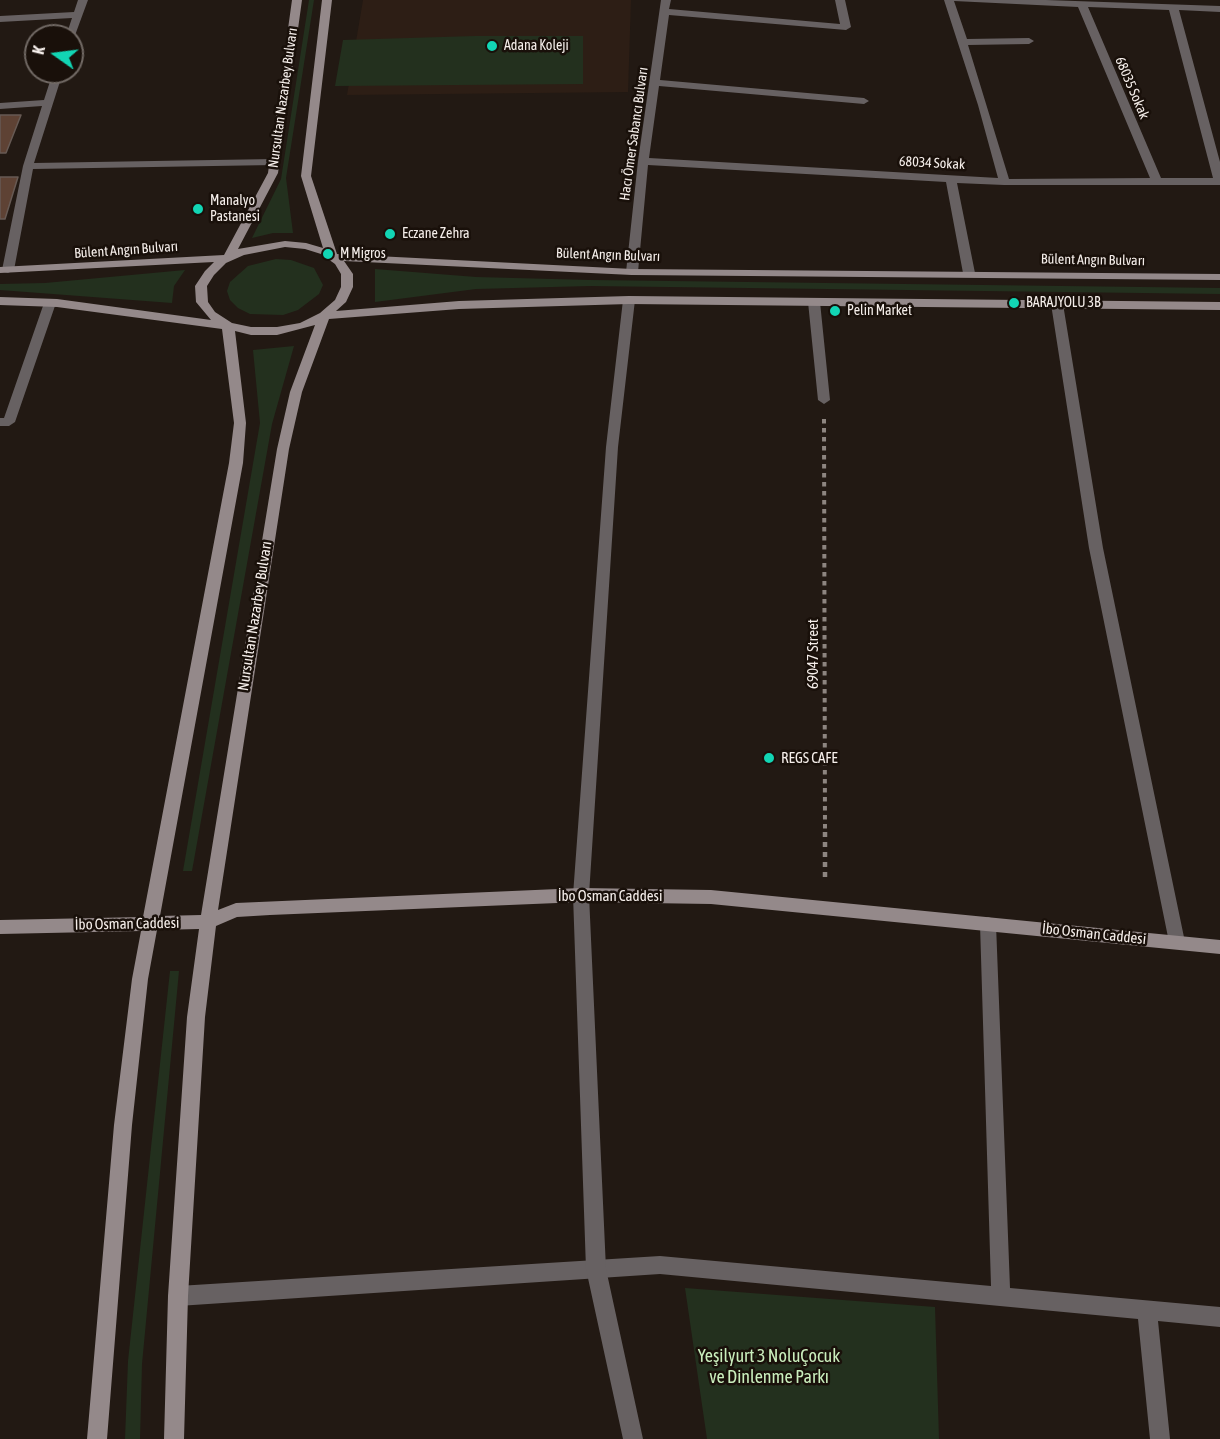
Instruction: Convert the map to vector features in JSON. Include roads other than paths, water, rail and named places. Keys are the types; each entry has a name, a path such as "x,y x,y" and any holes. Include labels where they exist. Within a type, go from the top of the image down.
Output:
{"main road":[{"name":"Nursultan Nazarbey Bulvarı","path":"228,258 273,173 297,0"},
{"name":"Nursultan Nazarbey Bulvarı","path":"327,0 306,176 332,257"},
{"name":"Bülent Angın Bulvarı","path":"4,270 228,258 262,246 285,244 306,246 332,257 632,272 969,273 1220,277"},
{"path":"0,301 50,303 251,331 277,331 303,326 324,316 340,302 348,287 346,274 339,262 332,257"},
{"path":"228,258 209,273 201,286 202,302 211,315 228,326"},
{"path":"324,316 459,305 629,300 1220,306"},
{"name":"Nursultan Nazarbey Bulvarı","path":"174,1439 178,1296 196,1017 208,922 283,449 296,392 324,316"},
{"path":"97,1439 123,1125 150,924 236,463 240,423 228,326"},
{"name":"İbo Osman Caddesi","path":"0,927 208,922 236,909 581,895 711,897 1220,947"}],"street":[{"path":"76,24 83,0"},
{"name":"Hacı Ömer Sabancı Bulvarı","path":"632,272 643,161 656,83 666,0"},
{"path":"666,12 846,27 840,0"},
{"path":"949,0 1004,182"},
{"path":"958,0 1220,9"},
{"name":"68035 Sokak","path":"1082,4 1157,182"},
{"path":"1173,7 1217,158 1220,182"},
{"path":"0,19 79,15"},
{"path":"963,42 1029,41"},
{"path":"656,83 864,101"},
{"path":"4,270 28,166 54,84"},
{"path":"0,106 47,103"},
{"name":"68034 Sokak","path":"643,161 1004,182 1220,182"},
{"path":"28,166 274,162"},
{"path":"951,179 969,273"},
{"path":"629,300 612,447 581,895 596,1269 633,1439"},
{"path":"814,302 824,400"},
{"path":"0,422 9,422 50,303"},
{"path":"1057,304 1096,549 1177,942"},
{"path":"988,924 1001,1297"},
{"path":"178,1296 660,1265 1220,1317"},
{"path":"1147,1310 1160,1439"}],"place":[{"name":"Adana Koleji","path":"492,46"},
{"name":"Manalyo Pastanesi","path":"198,209"},
{"name":"Eczane Zehra","path":"390,234"},
{"name":"M Migros","path":"328,254"},
{"name":"BARAJYOLU 3B","path":"1014,303"},
{"name":"Pelin Market","path":"835,311"},
{"name":"REGS CAFE","path":"769,758"}],"park label":[{"name":"Yeşilyurt 3 NoluÇocuk ve Dinlenme Parkı","path":"769,1366"}]}
